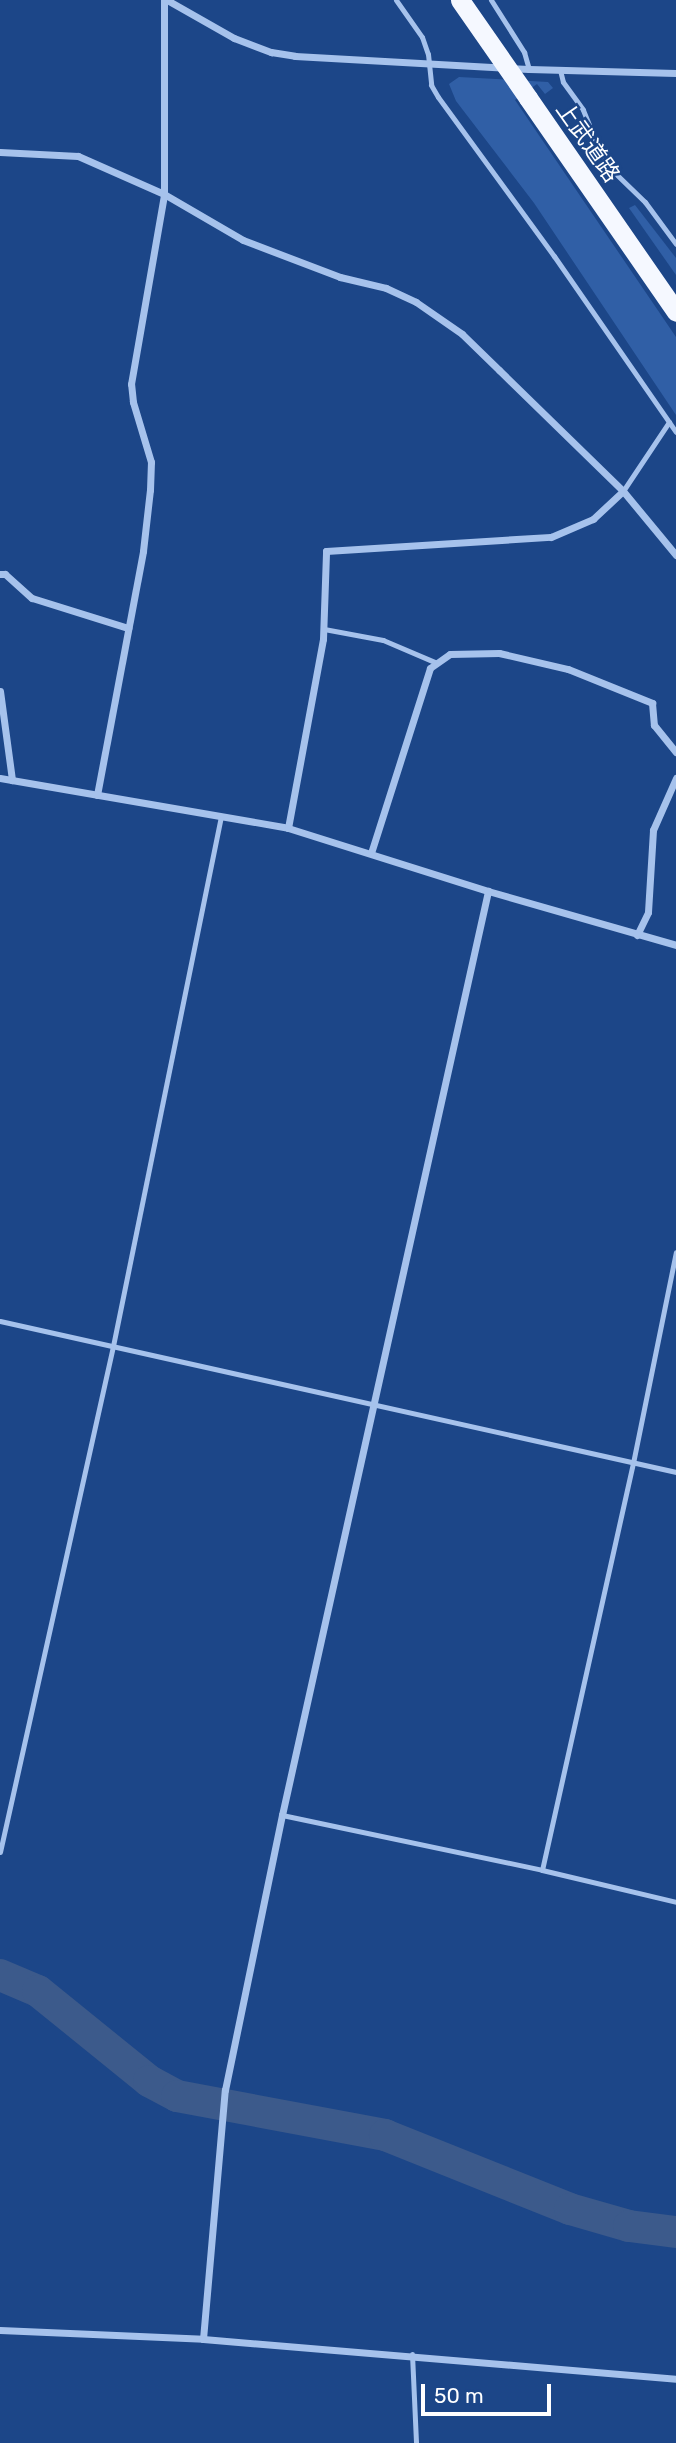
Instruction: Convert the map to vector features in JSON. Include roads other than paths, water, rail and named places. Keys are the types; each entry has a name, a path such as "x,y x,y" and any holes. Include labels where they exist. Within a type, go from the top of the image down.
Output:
{"highway":[{"name":"上武道路","path":"460,0 676,312"}],"street":[{"path":"166,0 218,31 271,52 429,64 676,73"},
{"path":"97,795 143,551 151,462 138,423 131,384 164,194 166,0"},
{"path":"0,152 78,156 164,194 243,240 340,277 386,288 432,313 462,334 623,491 676,555"},
{"path":"289,828 324,629 326,551 551,537 593,519 623,491"},
{"path":"0,574 5,573 32,598 128,628"},
{"path":"371,853 430,668 450,654 499,653 568,669 652,703 654,725 676,752"},
{"path":"0,691 12,780"},
{"path":"0,778 289,828 488,891 676,945"},
{"path":"637,935 648,912 653,830 676,778"},
{"path":"203,2339 220,2116 225,2090 282,1815 488,891"},
{"path":"0,2330 203,2339 412,2354 676,2379"}],"lane":[{"path":"396,0 422,37 431,85 438,97 554,256 676,432"},
{"path":"491,0 524,52 529,69"},
{"path":"560,70 562,82 583,110 601,154 615,173 645,202 676,244"},
{"path":"623,491 669,422"},
{"path":"324,629 383,640 437,663"},
{"path":"0,1853 113,1346 221,816"},
{"path":"542,1870 633,1462 676,1252"},
{"path":"0,1321 676,1472"},
{"path":"282,1815 542,1870 676,1902"},
{"path":"412,2354 416,2443"}],"waterway":[{"path":"0,1975 38,1991 149,2081 177,2096 385,2135 570,2209 629,2226 676,2232"}]}
